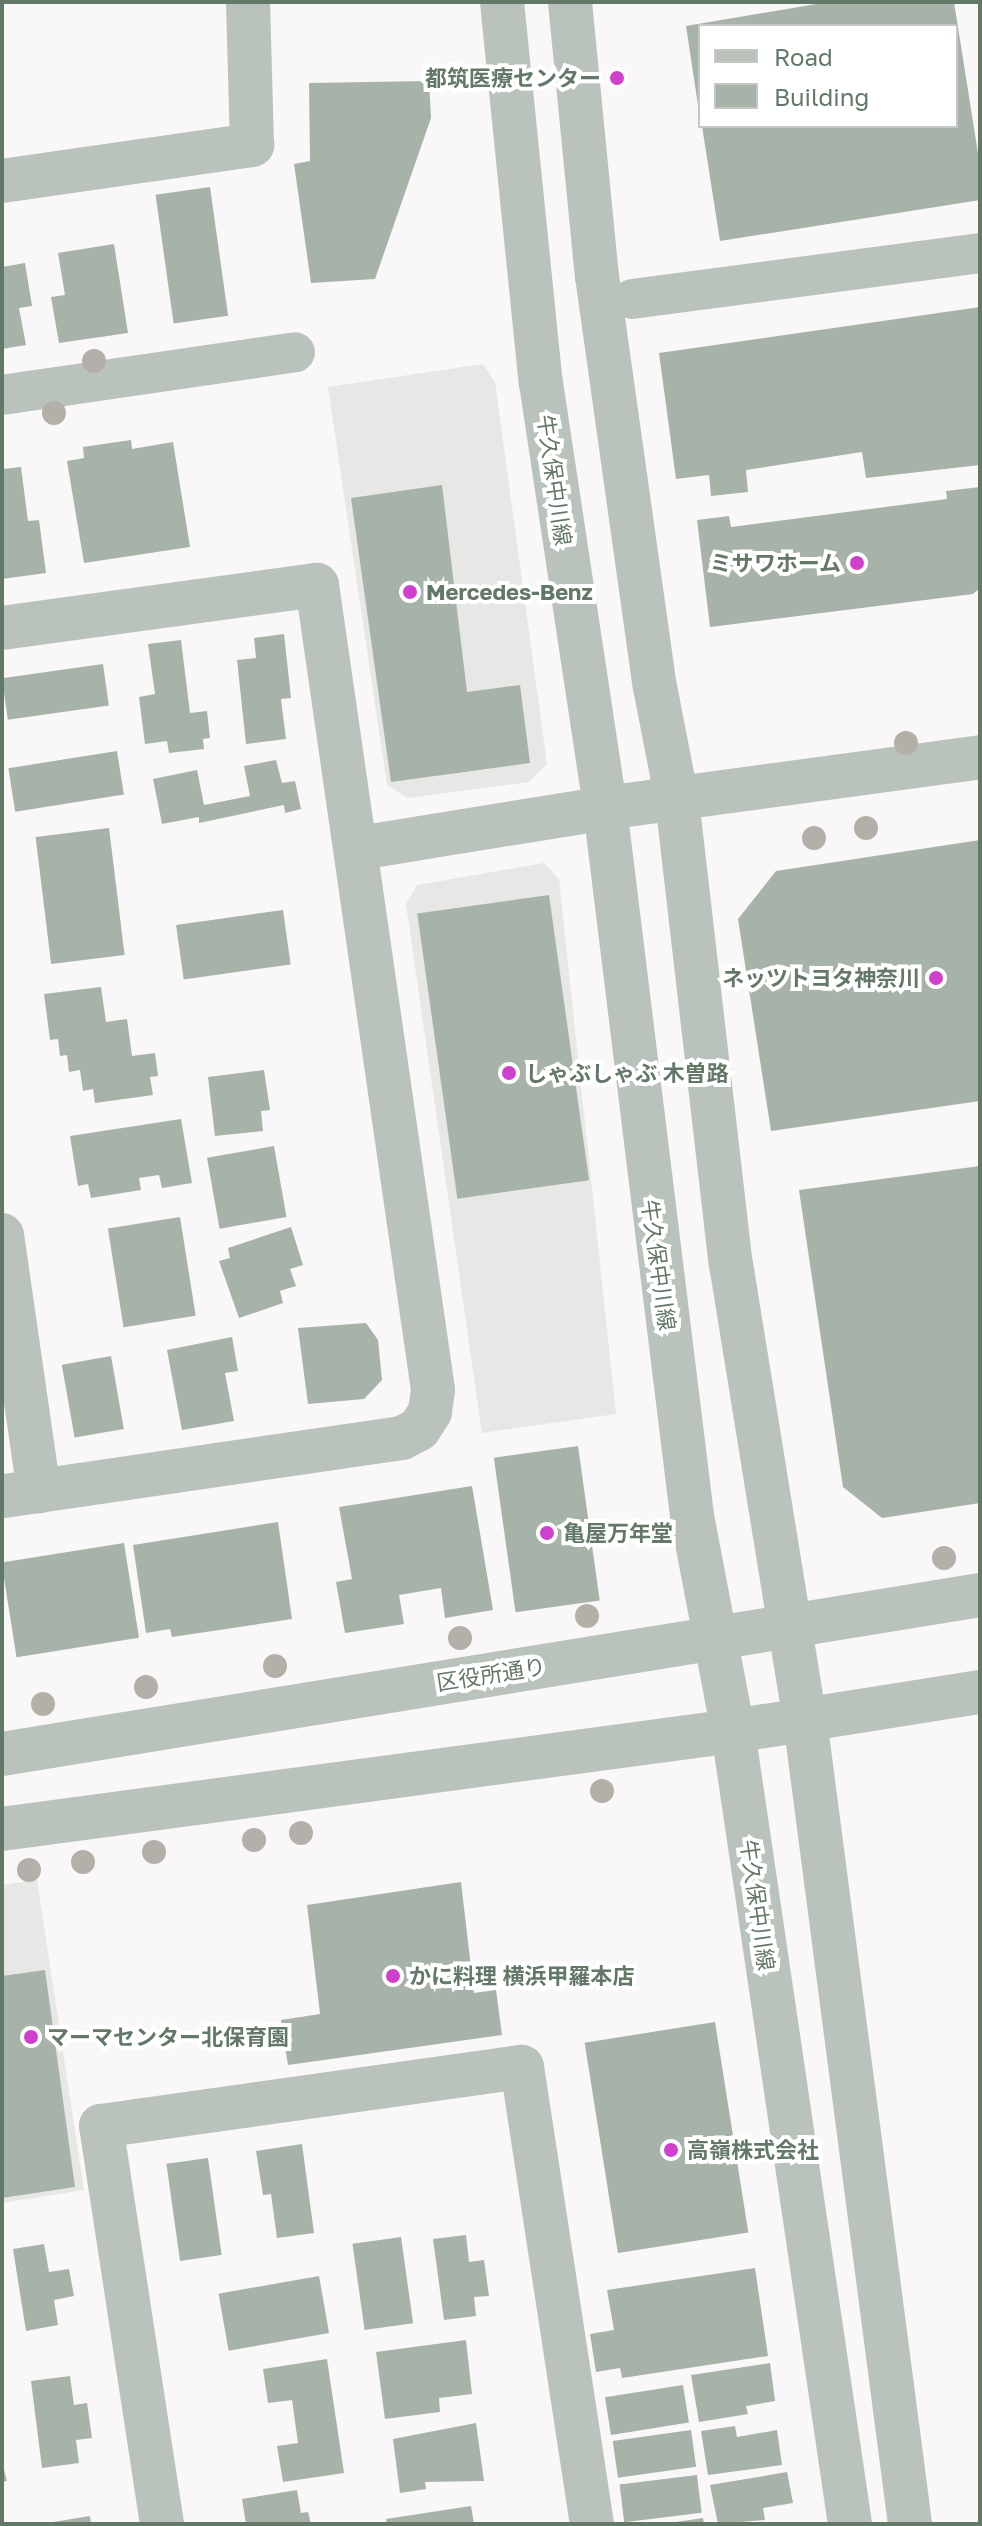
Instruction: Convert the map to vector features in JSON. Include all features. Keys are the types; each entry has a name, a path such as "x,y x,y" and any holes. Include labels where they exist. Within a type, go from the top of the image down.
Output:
{"street":[{"path":"2,181 252,145 248,2"},
{"name":"牛久保中川線","path":"502,2 541,383 605,808 692,1516 733,1731 850,2524"},
{"path":"570,2 599,291 655,687 677,800 731,1264 805,1720 910,2524"},
{"path":"632,299 980,253"},
{"path":"2,395 295,352"},
{"path":"2,628 317,585 359,848 433,1390 430,1412 419,1429 382,1443 21,1493 2,1235"},
{"path":"359,848 605,808 980,757"},
{"name":"区役所通り","path":"2,1754 980,1595"},
{"path":"2,1829 733,1731 980,1692"},
{"path":"162,2524 101,2126 522,2067 592,2524"}],"shaded area":[{"path":"483,364 495,382 547,764 529,782 408,798 387,785 328,387"},
{"path":"544,863 559,879 616,1414 482,1433 406,904 417,885"},
{"name":"マーマセンター北保育園","path":"37,1880 84,2190 2,2203 2,1885"}],"building":[{"path":"828,2 954,2 957,24 698,24 698,105 686,26"},
{"path":"958,27 980,166 980,200 720,241 702,128 958,128"},
{"path":"429,81 431,118 375,279 311,283 294,164 310,161 309,83"},
{"path":"210,187 228,316 174,323 156,195"},
{"path":"114,244 128,333 59,343 51,297 65,295 58,253"},
{"path":"25,263 32,306 19,308 26,345 2,349 2,267"},
{"path":"980,307 980,465 866,478 862,452 746,470 748,492 711,496 709,475 676,479 659,353"},
{"path":"131,440 132,449 173,442 190,547 84,563 67,461 84,458 83,447"},
{"path":"21,467 28,521 39,520 46,573 2,579 2,469"},
{"name":"Mercedes-Benz","path":"442,485 467,692 520,685 530,763 391,782 351,498"},
{"path":"980,487 980,588 973,594 710,627 697,520 729,516 731,527 947,499 946,491"},
{"path":"284,634 291,698 281,699 286,739 246,744 237,660 256,658 254,638"},
{"path":"181,640 190,713 207,711 210,738 203,739 204,749 169,753 167,741 145,744 139,697 155,694 148,644"},
{"path":"103,664 109,706 8,720 2,678"},
{"path":"117,751 124,794 15,812 8,768"},
{"path":"276,760 282,783 295,781 301,809 285,813 284,805 199,823 199,817 162,824 153,779 197,770 204,805 250,796 244,766"},
{"path":"109,828 125,955 51,964 36,837"},
{"path":"980,840 980,1101 771,1131 738,919 776,871"},
{"path":"549,895 589,1180 457,1199 417,914"},
{"path":"283,910 291,964 184,979 176,925"},
{"path":"101,987 106,1022 127,1019 132,1056 155,1053 158,1076 150,1077 153,1095 95,1103 93,1089 83,1091 80,1070 69,1072 67,1055 60,1056 58,1039 50,1040 44,994"},
{"path":"264,1070 270,1110 261,1111 263,1131 215,1136 208,1077"},
{"path":"181,1119 192,1183 162,1188 159,1175 139,1178 141,1190 91,1198 88,1184 78,1186 70,1136"},
{"path":"274,1146 287,1217 220,1229 207,1158"},
{"path":"980,1166 980,1503 882,1518 843,1487 799,1190"},
{"path":"180,1217 196,1316 124,1327 108,1228"},
{"path":"291,1227 303,1265 290,1269 296,1286 280,1291 283,1303 239,1318 219,1261 230,1258 228,1248"},
{"path":"366,1323 378,1340 382,1380 364,1399 308,1404 298,1328"},
{"path":"232,1337 238,1371 225,1373 234,1421 182,1430 167,1350"},
{"path":"111,1356 124,1429 75,1438 62,1365"},
{"path":"578,1446 600,1600 516,1612 494,1458"},
{"path":"472,1486 493,1610 445,1618 441,1588 399,1595 404,1624 345,1633 336,1582 352,1579 339,1507"},
{"path":"278,1522 292,1619 172,1637 170,1629 146,1633 133,1545"},
{"path":"124,1543 139,1638 17,1657 2,1562"},
{"path":"461,1882 474,1993 496,1990 502,2035 288,2065 281,2020 320,2014 307,1905"},
{"name":"マーマセンター北保育園","path":"45,1970 75,2187 2,2198 2,1976"},
{"path":"715,2022 748,2232 618,2253 585,2043"},
{"path":"302,2144 314,2233 277,2238 271,2194 263,2195 256,2151"},
{"path":"208,2158 222,2255 180,2261 166,2164"},
{"path":"466,2235 469,2262 484,2260 489,2296 474,2297 476,2316 444,2320 433,2239"},
{"path":"401,2237 413,2323 365,2330 352,2244"},
{"path":"44,2244 49,2272 69,2269 74,2296 54,2300 58,2325 26,2331 13,2249"},
{"path":"755,2268 768,2356 622,2378 620,2368 596,2372 590,2334 614,2330 607,2290"},
{"path":"319,2276 329,2333 229,2351 219,2294"},
{"path":"466,2340 472,2394 439,2398 440,2412 385,2419 376,2352"},
{"path":"327,2359 344,2473 283,2482 277,2446 298,2443 292,2400 268,2403 263,2369"},
{"path":"770,2363 775,2401 746,2406 748,2414 699,2422 691,2375"},
{"path":"70,2376 74,2405 87,2403 92,2438 76,2440 79,2463 42,2468 31,2381"},
{"path":"683,2385 689,2423 611,2435 605,2397"},
{"path":"476,2423 484,2481 425,2482 426,2489 400,2493 393,2439"},
{"path":"735,2426 737,2437 777,2430 782,2465 708,2475 701,2431"},
{"path":"691,2430 696,2467 618,2478 613,2441"},
{"path":"2,2462 7,2481 2,2482"},
{"path":"787,2472 793,2503 763,2508 765,2520 718,2524 710,2485"},
{"path":"697,2475 702,2513 624,2522 620,2485"},
{"path":"297,2490 301,2513 308,2512 311,2524 246,2524 242,2499"},
{"path":"471,2506 474,2524 387,2524 386,2519"},
{"path":"90,2516 91,2524 53,2524 53,2522"},
{"path":"703,2518 704,2524 676,2524 676,2522"}],"place":[{"name":"都筑医療センター","path":"617,78"},
{"name":"ミサワホーム","path":"857,563"},
{"name":"Mercedes-Benz","path":"410,592"},
{"name":"ネッツトヨタ神奈川","path":"936,978"},
{"name":"しゃぶしゃぶ 木曽路","path":"509,1073"},
{"name":"亀屋万年堂","path":"547,1533"},
{"name":"かに料理 横浜甲羅本店","path":"393,1976"},
{"name":"マーマセンター北保育園","path":"31,2037"},
{"name":"高嶺株式会社","path":"671,2150"}]}
